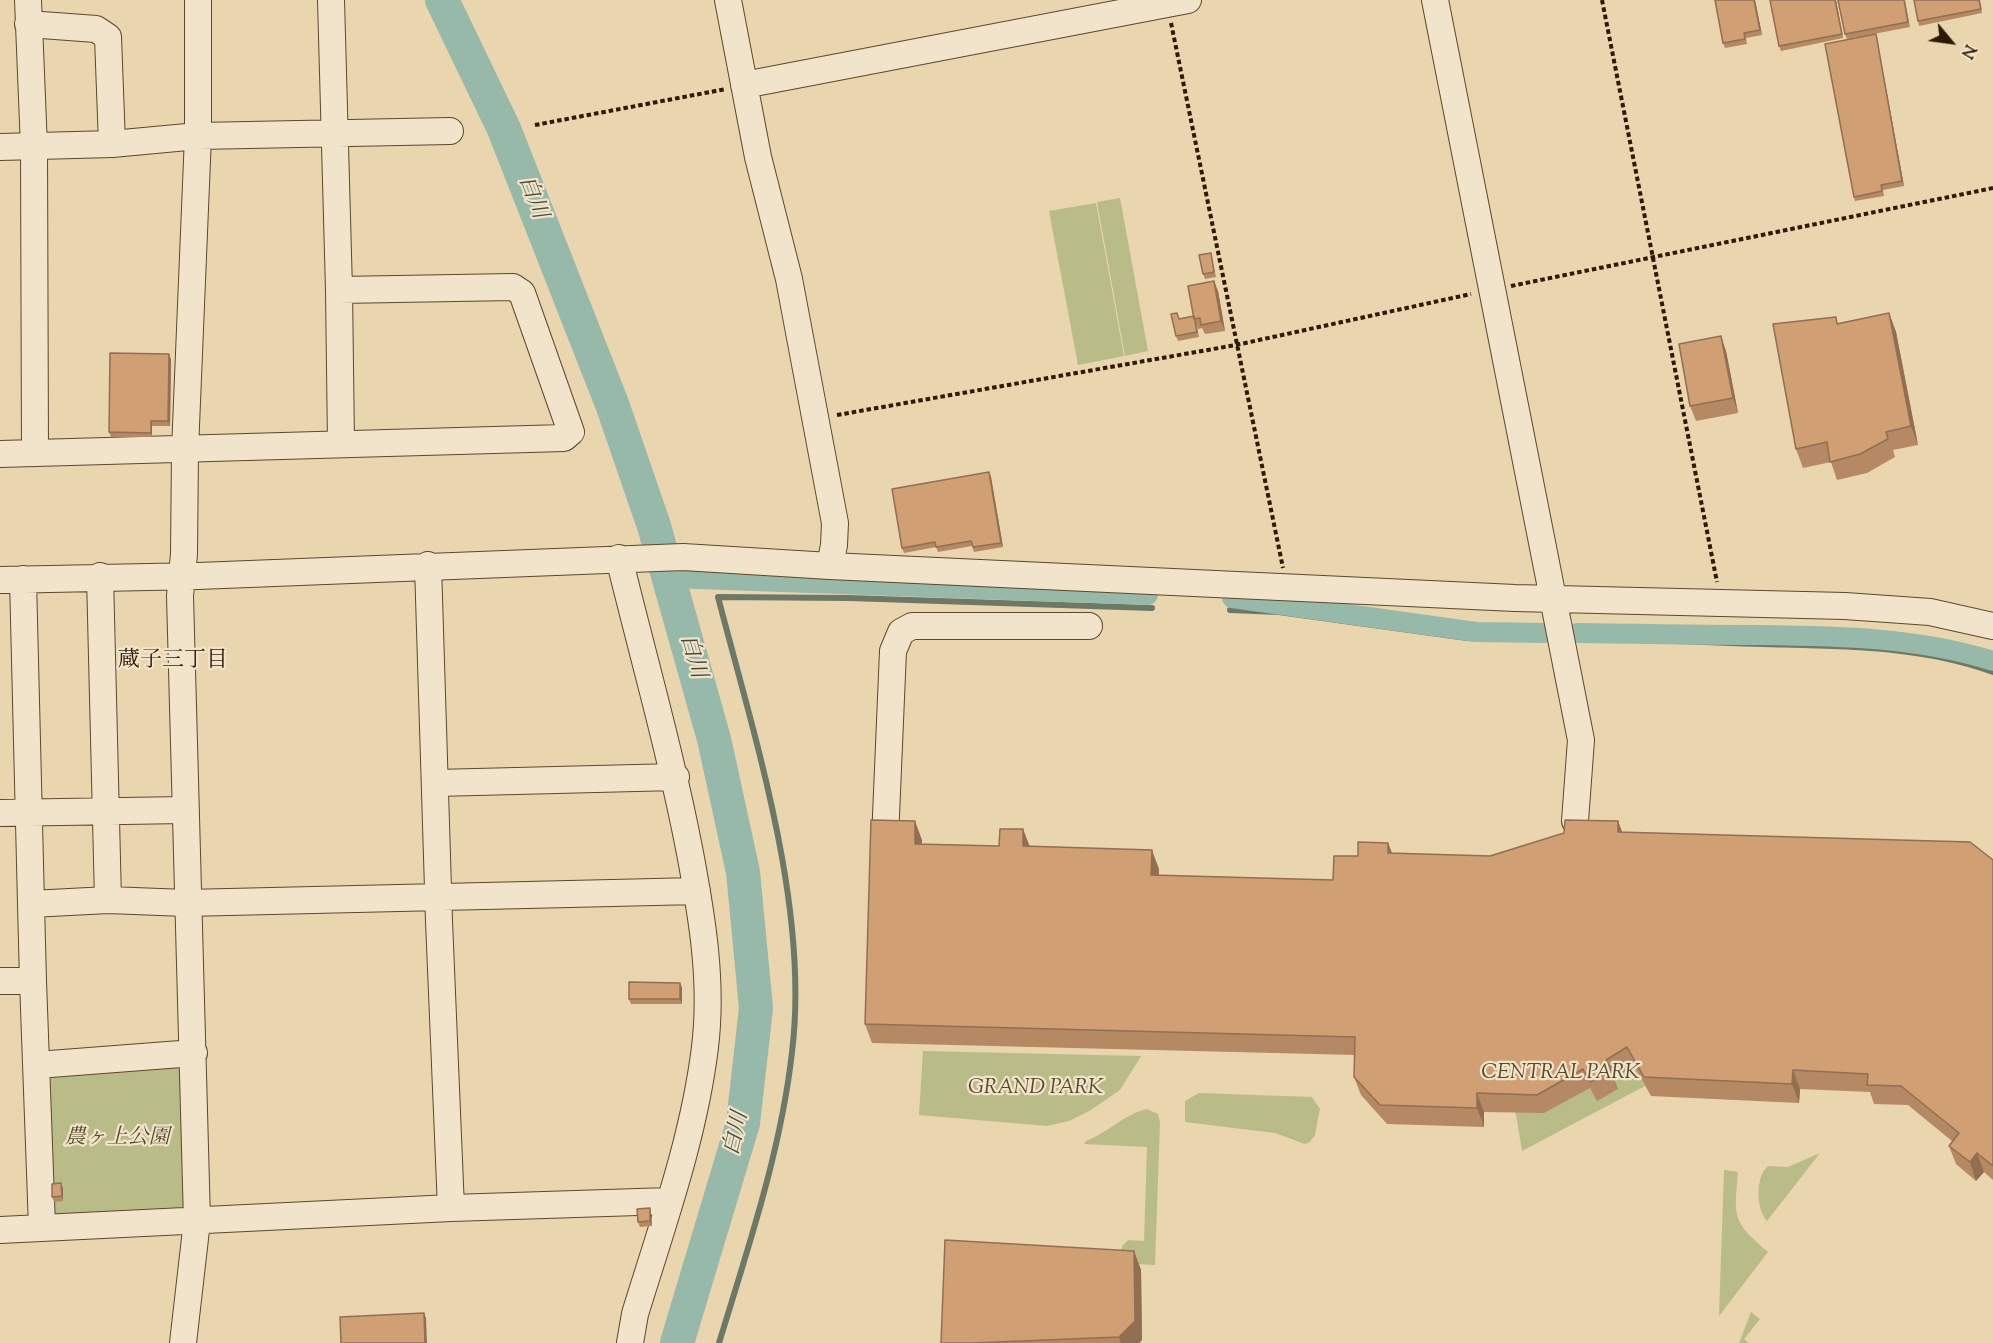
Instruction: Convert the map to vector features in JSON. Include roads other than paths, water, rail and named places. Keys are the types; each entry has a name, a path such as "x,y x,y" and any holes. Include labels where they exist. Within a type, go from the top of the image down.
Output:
{"street":[{"path":"183,1343 197,1221 194,1053 186,903 180,576 184,554 185,450 198,136 198,0"},
{"path":"331,0 339,290 340,444"},
{"path":"728,0 751,84 758,157 789,279 835,523 830,566"},
{"path":"1435,0 1581,740 1575,821"},
{"path":"751,84 1178,2"},
{"path":"35,453 34,147 28,12 96,29 108,37 112,144"},
{"path":"0,147 112,144 198,136 450,131"},
{"path":"0,454 564,438 571,432 522,293 513,287 339,290"},
{"path":"42,1227 28,813 11,579 180,576 629,557 683,557 830,566 1554,599 1845,606 1930,612 1993,626"},
{"path":"629,557 698,891 708,969 705,1045 693,1123 635,1314 630,1343"},
{"path":"428,565 451,1208"},
{"path":"100,576 108,900"},
{"path":"885,839 893,651 901,632 912,626 1089,626"},
{"path":"436,783 676,777"},
{"path":"0,813 185,810"},
{"path":"31,904 108,900 186,903 698,891"},
{"path":"0,981 33,981"},
{"path":"37,1065 194,1053"},
{"path":"0,1230 451,1208 669,1201"}],"waterway":[{"name":"白川","path":"442,0 504,129 612,404 654,526 714,739 743,872 756,1008 743,1123 677,1343"},
{"path":"669,578 1148,595"},
{"path":"719,1343 772,1163 787,1089 795,997 793,940 786,881 775,823 762,764 718,597 849,598 1152,608"},
{"path":"1232,598 1476,632 1545,633"},
{"path":"1230,610 1279,612 1467,638 1546,639"},
{"path":"1577,633 1848,637 1906,642 1993,661"},
{"path":"1578,639 1820,645 1879,649 1937,657 1993,672"}],"district":[{"name":"蔵子三丁目","path":"173,662"}],"park label":[{"name":"CENTRAL PARK","path":"1561,1074"},
{"name":"GRAND PARK","path":"1036,1089"},
{"name":"農ヶ上公園","path":"117,1139"}]}
